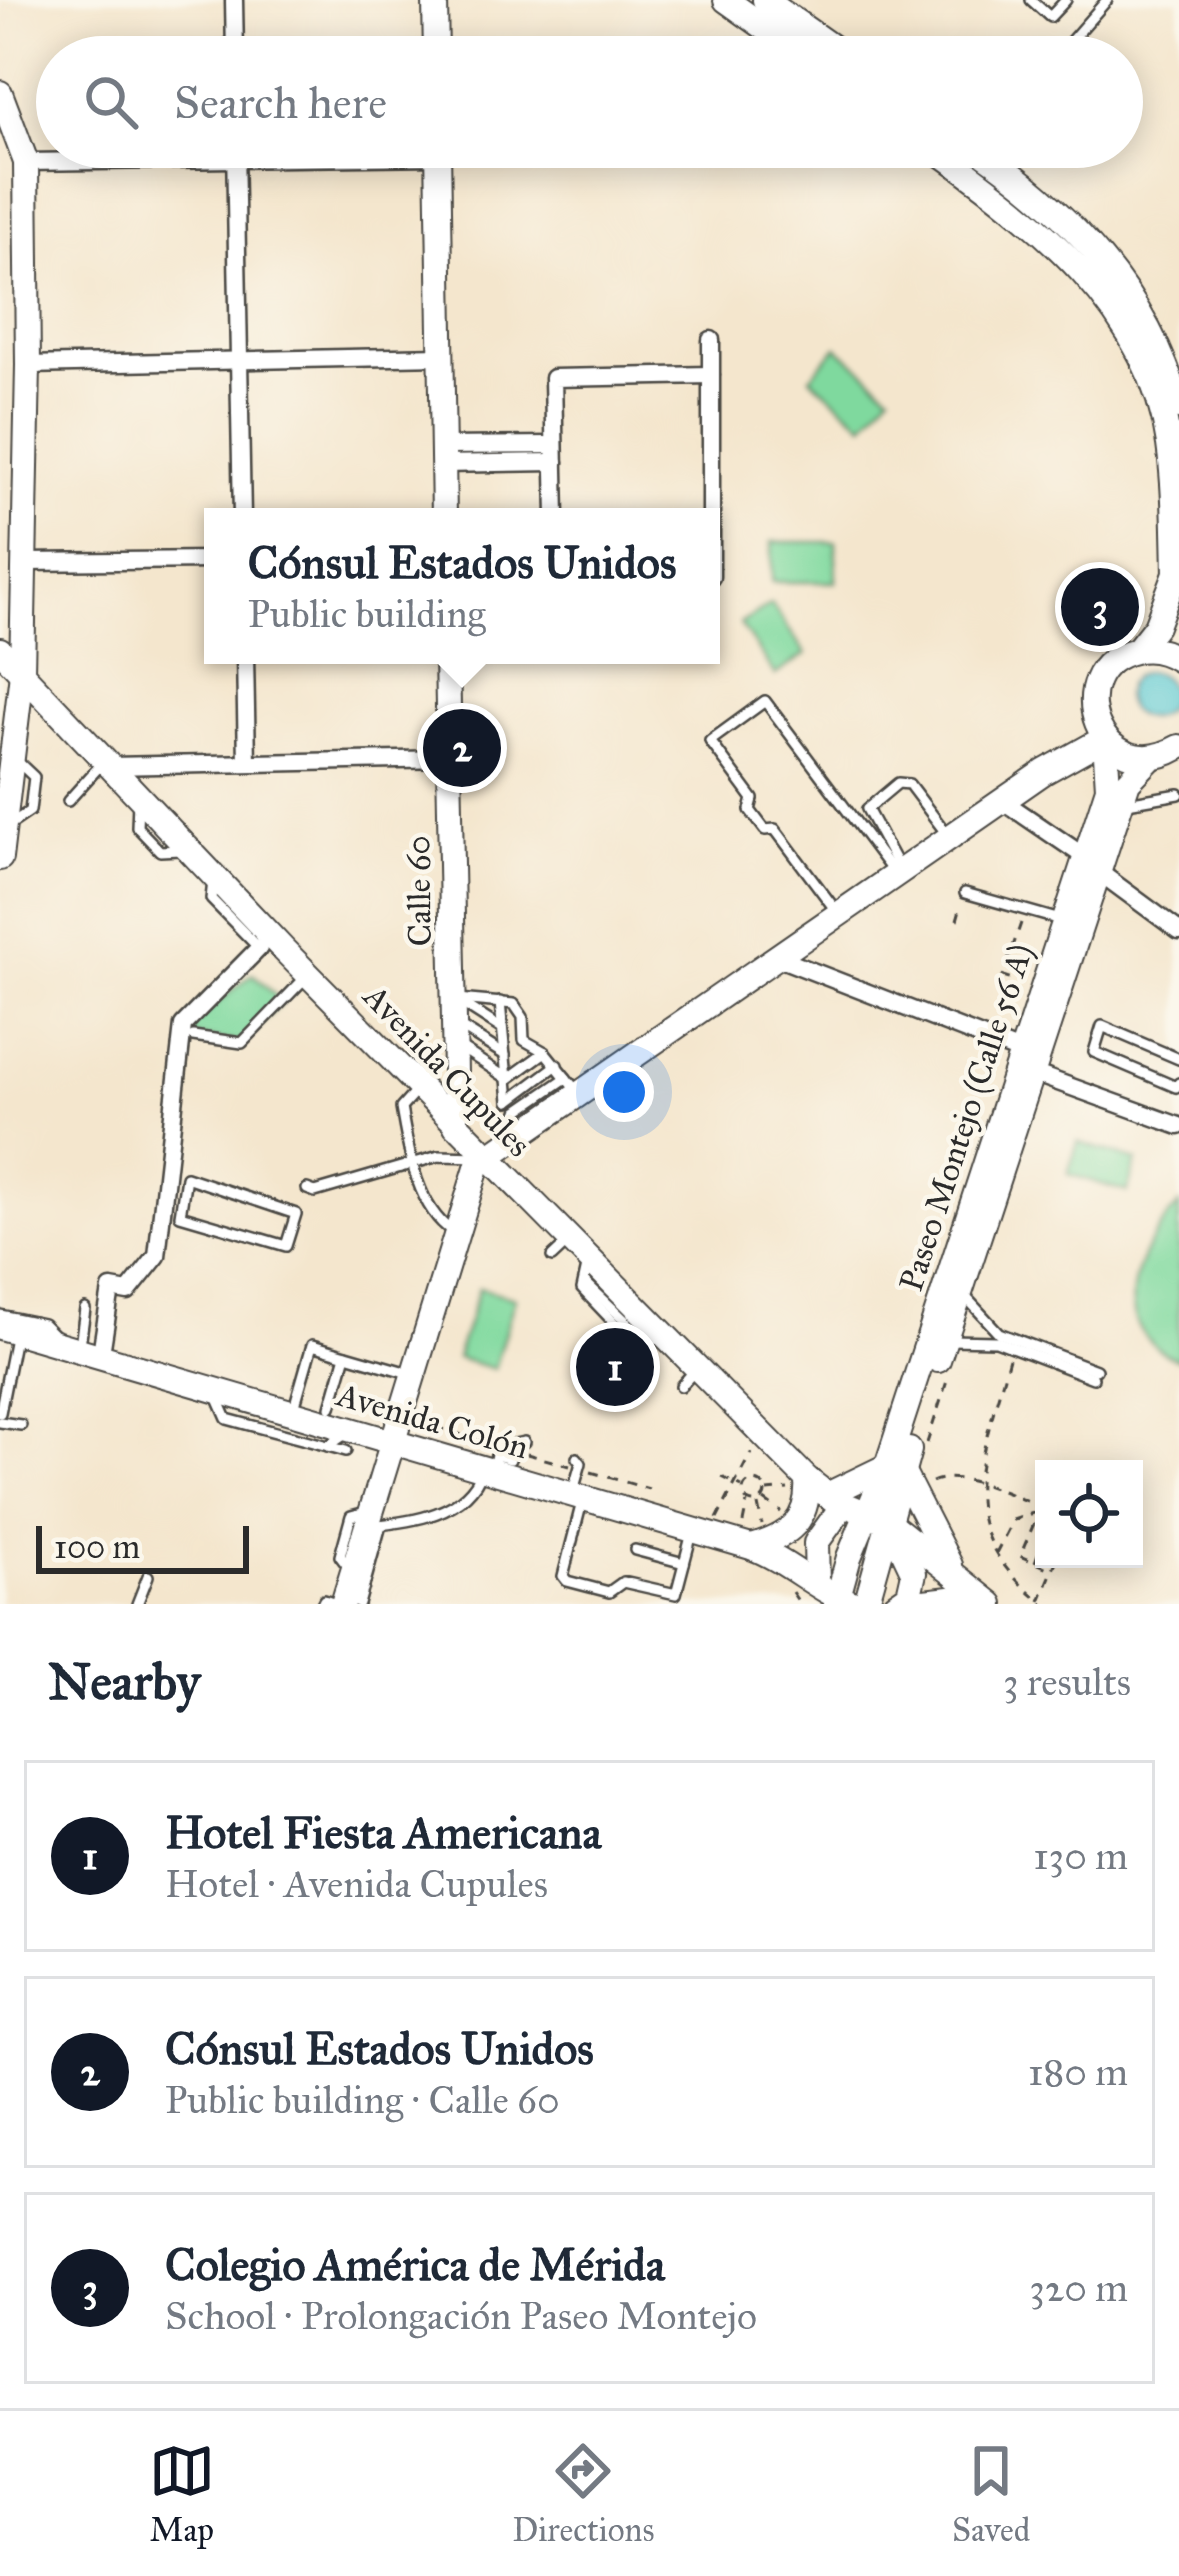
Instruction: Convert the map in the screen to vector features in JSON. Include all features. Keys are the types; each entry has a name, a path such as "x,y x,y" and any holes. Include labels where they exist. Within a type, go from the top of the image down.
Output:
{"main road":[{"path":"435,0 436,36"},
{"path":"748,3 783,36"},
{"path":"748,3 808,36"},
{"path":"0,93 26,162 28,365 22,673 0,858"},
{"path":"438,168 444,508"},
{"path":"965,168 1098,252 1146,317 1179,407"},
{"path":"996,168 1045,219 1120,318 1150,382 1169,441 1178,570 1156,626 1138,650 1178,658"},
{"name":"Avenida Cupules","path":"0,650 214,876 271,949 309,974 487,1157 561,1248 646,1328 689,1377 839,1500"},
{"name":"Paseo Montejo (Calle 56 A)","path":"894,1468 1092,864 1108,788 1105,738 1093,714 1094,687 1106,666 1138,650"},
{"name":"Calle 60","path":"447,664 456,1126"},
{"path":"339,1604 374,1520 474,1173 487,1157 574,1088 781,959 950,838 1105,738 1128,754 1152,758 1179,747"},
{"name":"Paseo Montejo (Calle 56 A)","path":"839,1500 894,1468 961,1292 1064,921 1128,782 1152,758"},
{"name":"Avenida Colón","path":"10,1330 226,1387 349,1440 394,1443 578,1497 752,1536 831,1599"},
{"path":"752,1536 791,1531 807,1507 839,1500 894,1468 955,1576"},
{"path":"839,1500 991,1604"},
{"path":"831,1599 839,1500"},
{"path":"831,1599 816,1544 839,1500"},
{"path":"839,1500 866,1604"},
{"path":"839,1500 914,1573 909,1595 896,1604"},
{"path":"905,1604 964,1604"}],"street":[{"path":"234,0 235,36"},
{"path":"26,162 36,162"},
{"path":"236,168 242,508"},
{"path":"711,340 711,508"},
{"path":"28,365 442,356"},
{"path":"556,508 553,378 711,375"},
{"path":"443,455 554,454"},
{"path":"25,562 204,560"},
{"path":"245,664 247,763"},
{"path":"107,763 448,759"},
{"path":"1003,802 1179,931"},
{"path":"82,1348 111,1289 128,1292 157,1256 183,1025 271,949"},
{"path":"781,959 1179,1126"}],"lane":[{"path":"1031,0 1050,17 1066,0"},
{"path":"1075,36 1106,0"},
{"path":"840,916 775,829 765,830 750,810 753,799 710,741 766,701 899,875"},
{"path":"68,801 107,763"},
{"path":"899,875 867,814 868,804 898,783 909,784 950,838"},
{"path":"1121,803 1179,794"},
{"path":"965,893 1064,921"},
{"path":"194,1036 242,1042 309,974"},
{"path":"453,1021 500,1002 519,1009 524,1040 545,1052 574,1088 518,1111"},
{"path":"500,1002 509,1101 556,1065"},
{"path":"453,1021 502,1029"},
{"path":"453,1021 505,1055"},
{"path":"453,1021 508,1079"},
{"path":"1179,1046 1175,1057 1102,1026 1094,1052 1176,1087 1179,1083"},
{"path":"508,1079 545,1052"},
{"path":"419,1088 401,1108 411,1165 442,1225 457,1235"},
{"path":"296,1214 186,1177 180,1215 286,1246 296,1214 311,1190 439,1156 487,1157"},
{"path":"945,1340 996,1340 1094,1374 999,1333 961,1292"},
{"path":"0,1315 44,1324 82,1348 85,1309"},
{"path":"10,1330 0,1418 21,1425"},
{"path":"292,1413 312,1345 414,1375"},
{"path":"331,1407 346,1355"},
{"path":"226,1387 227,1419 328,1446 349,1440"},
{"path":"328,1446 349,1440"},
{"path":"359,1604 374,1520 460,1504 475,1490 496,1455 510,1459 524,1442"},
{"path":"578,1463 578,1497 563,1576 567,1581 609,1592 623,1582 676,1594 684,1564 704,1525"},
{"path":"634,1550 684,1564"},
{"path":"136,1604 148,1576"},
{"path":"322,1604 324,1600 339,1604"}],"path":[{"path":"957,920 965,893"},
{"path":"1022,982 1003,976 1025,909"},
{"path":"1009,1358 983,1438 976,1484 996,1555 1041,1603 1052,1570 1020,1556 1035,1522"},
{"path":"419,1414 426,1418"},
{"path":"416,1422 648,1486 646,1502"},
{"path":"704,1525 736,1484 755,1445"},
{"path":"722,1477 743,1487 752,1536"},
{"path":"928,1484 940,1478 976,1484 1035,1507"},
{"path":"743,1487 756,1480 766,1491 839,1500"},
{"path":"752,1536 766,1491"},
{"path":"748,1502 760,1501 792,1519"},
{"path":"996,1555 1013,1520 1035,1511"}],"green space":[{"path":"837,347 890,393 864,424 810,377"},
{"path":"772,542 836,542 836,582 772,582"},
{"path":"771,604 806,654 775,675 740,624"},
{"path":"253,974 282,1002 242,1043 193,1036 195,1020"},
{"path":"1078,1142 1137,1161 1127,1192 1068,1174"},
{"path":"1179,1205 1179,1360 1155,1346 1140,1329 1133,1288 1149,1244"},
{"path":"479,1288 515,1298 494,1369 456,1358"}],"water":[{"path":"1148,672 1164,679 1171,695 1164,711 1148,718 1132,711 1125,695 1132,679"}],"place":[{"name":"Colegio América de Mérida","path":"1100,607"},
{"name":"Cónsul Estados Unidos","path":"462,748"},
{"name":"Hotel Fiesta Americana","path":"615,1367"}]}
